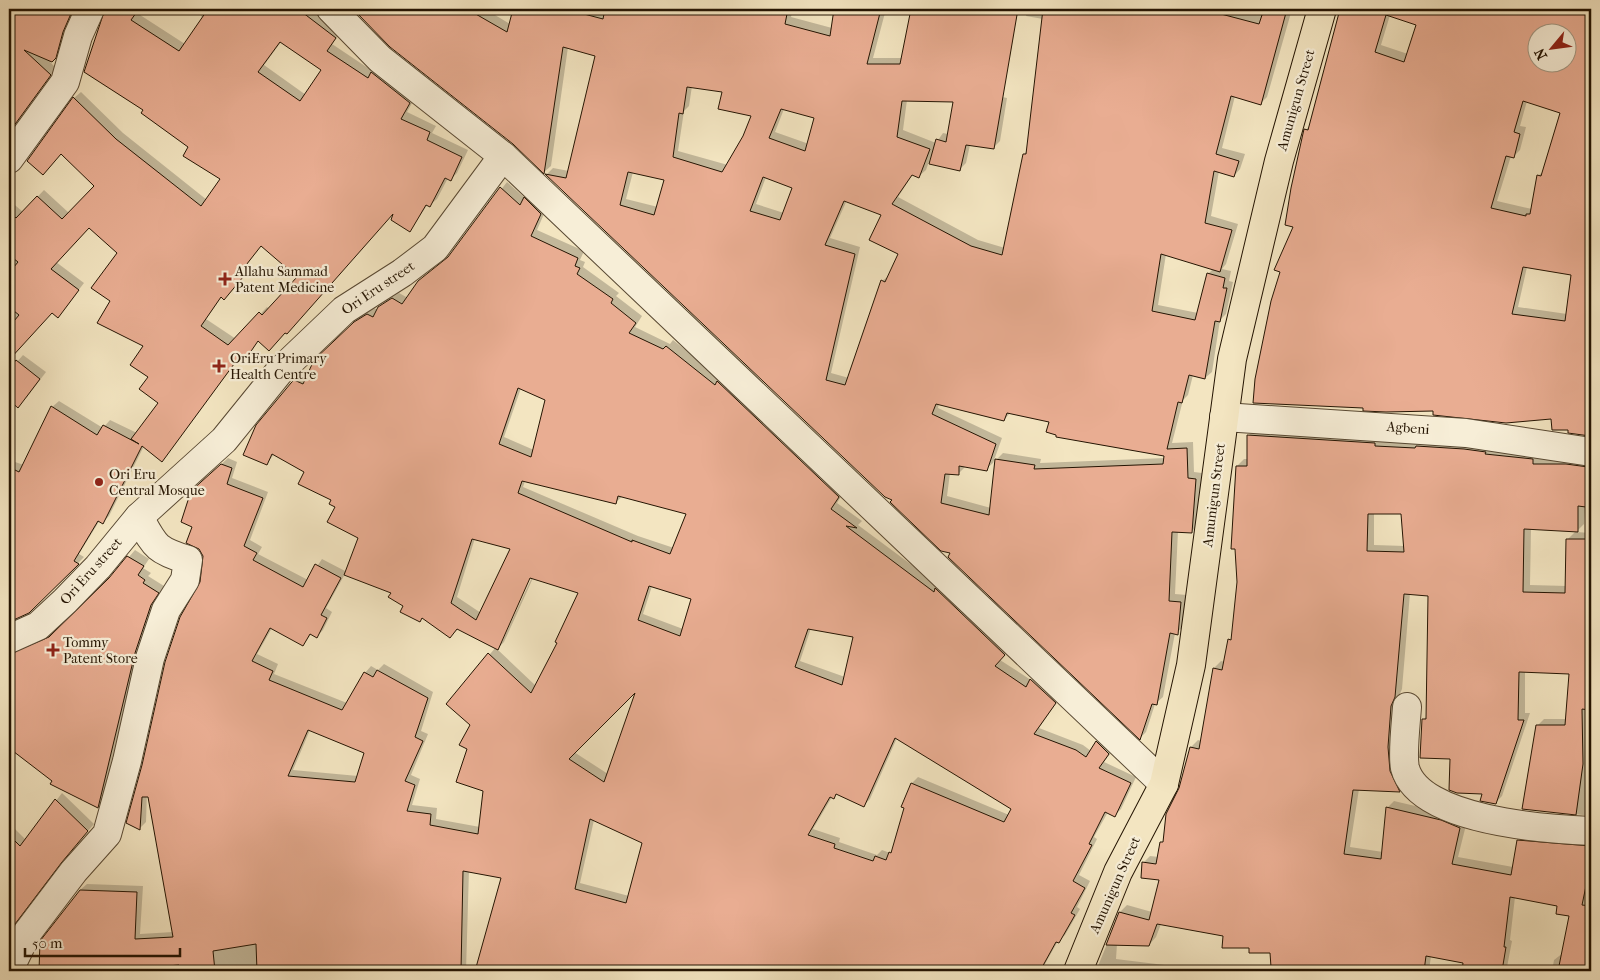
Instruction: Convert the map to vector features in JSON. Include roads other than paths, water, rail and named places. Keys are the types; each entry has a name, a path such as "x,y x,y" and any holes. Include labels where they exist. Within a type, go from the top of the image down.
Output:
{"main road":[{"name":"Amunigun Street","path":"1078,971 1118,872 1164,784 1191,665 1232,359 1279,162 1322,9"}],"street":[{"path":"9,159 65,82 78,36 90,9"},
{"path":"331,9 380,58 503,156 1164,784"},
{"name":"Ori Eru street","path":"9,639 38,626 65,601 98,567 139,517 224,440 279,372 344,310 402,273 435,248 503,156"},
{"name":"Agbeni","path":"1224,417 1466,433 1591,452"},
{"path":"9,970 27,933 74,871 107,834 127,760 150,658 166,610 185,580 188,560 163,552 154,544 139,517"},
{"path":"1407,707 1405,767 1413,785 1432,800 1492,821 1539,829 1591,831"}],"place":[{"name":"Allahu Sammad Patent Medicine","path":"225,279"},
{"name":"OriEru Primary Health Centre","path":"219,366"},
{"name":"Ori Eru Central Mosque","path":"99,482"},
{"name":"Tommy Patent Store","path":"53,650"}]}
